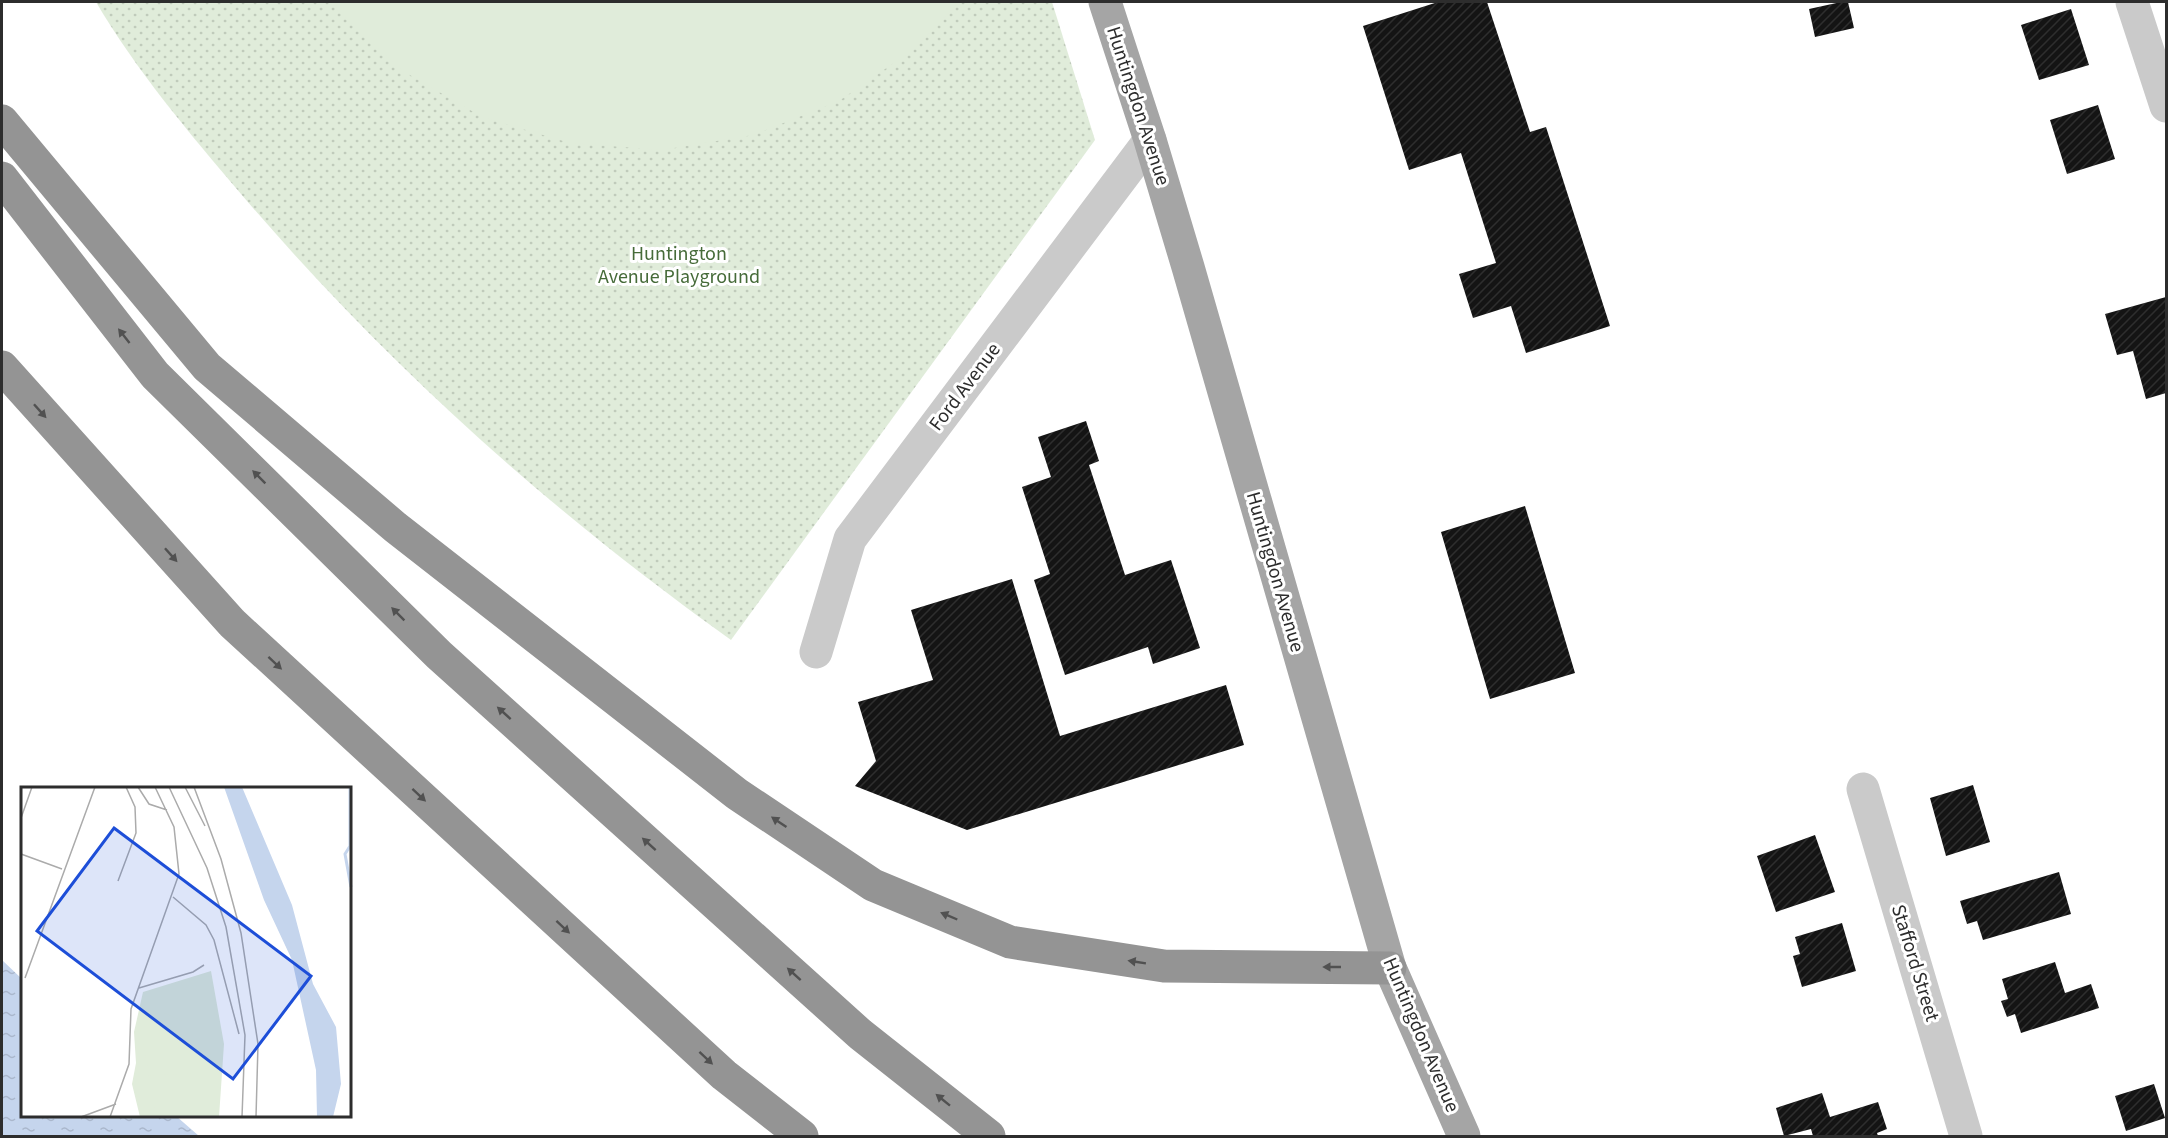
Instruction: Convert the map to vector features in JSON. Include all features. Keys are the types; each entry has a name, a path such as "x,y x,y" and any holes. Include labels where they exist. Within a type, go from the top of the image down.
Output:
{"highway":[{"path":"2,121 207,367 395,527 737,794 873,885 1010,942 1164,966 1390,968"},
{"path":"2,178 155,375 439,655 861,1034 988,1137"},
{"path":"2,367 232,623 715,1067 802,1137"}],"main road":[{"name":"Huntingdon Avenue","path":"1105,2 1150,140 1390,968 1464,1137"}],"street":[{"path":"2132,2 2166,106"},
{"name":"Ford Avenue","path":"816,652 850,539 1150,140"},
{"name":"Stafford Street","path":"1863,789 1966,1137"}],"green space":[{"name":"Huntington Avenue Playground","path":"96,2 1052,2 1095,140 731,640 663,590 534,486 412,376 353,317 296,257 183,124 128,52"},
{"path":"331,2 959,2 914,49 839,101 753,135 662,150 570,143 482,117 403,71"}],"water":[{"path":"2,960 21,978 21,1117 177,1117 199,1136 2,1136"}],"building":[{"path":"1438,2 1487,2 1530,132 1546,127 1610,326 1526,353 1511,306 1473,318 1459,274 1496,263 1461,153 1409,170 1363,26"},
{"path":"1848,2 1854,28 1815,37 1809,9"},
{"path":"2071,9 2089,65 2039,80 2021,25"},
{"path":"2098,105 2115,159 2067,174 2050,120"},
{"path":"2166,297 2166,393 2146,399 2133,351 2117,355 2105,314"},
{"path":"1086,421 1099,461 1089,465 1125,575 1171,560 1200,648 1153,664 1148,647 1065,675 1034,580 1050,574 1022,487 1051,477 1038,437"},
{"path":"1525,506 1575,673 1490,699 1441,532"},
{"path":"1012,579 1060,736 1226,685 1244,745 967,830 855,786 876,761 858,702 933,680 911,610"},
{"path":"1973,785 1990,842 1946,856 1930,798"},
{"path":"1815,835 1835,892 1776,912 1757,856"},
{"path":"2059,872 2071,914 1983,940 1977,921 1967,924 1960,901"},
{"path":"1842,923 1856,971 1802,987 1793,956 1800,954 1795,937"},
{"path":"2055,962 2065,993 2091,984 2099,1008 2021,1033 2015,1014 2007,1017 2001,1001 2008,999 2002,979"},
{"path":"2154,1084 2165,1118 2126,1131 2115,1096"},
{"path":"1822,1093 1830,1117 1878,1102 1887,1129 1877,1133 1878,1136 1813,1136 1811,1129 1784,1136 1776,1108"}]}
